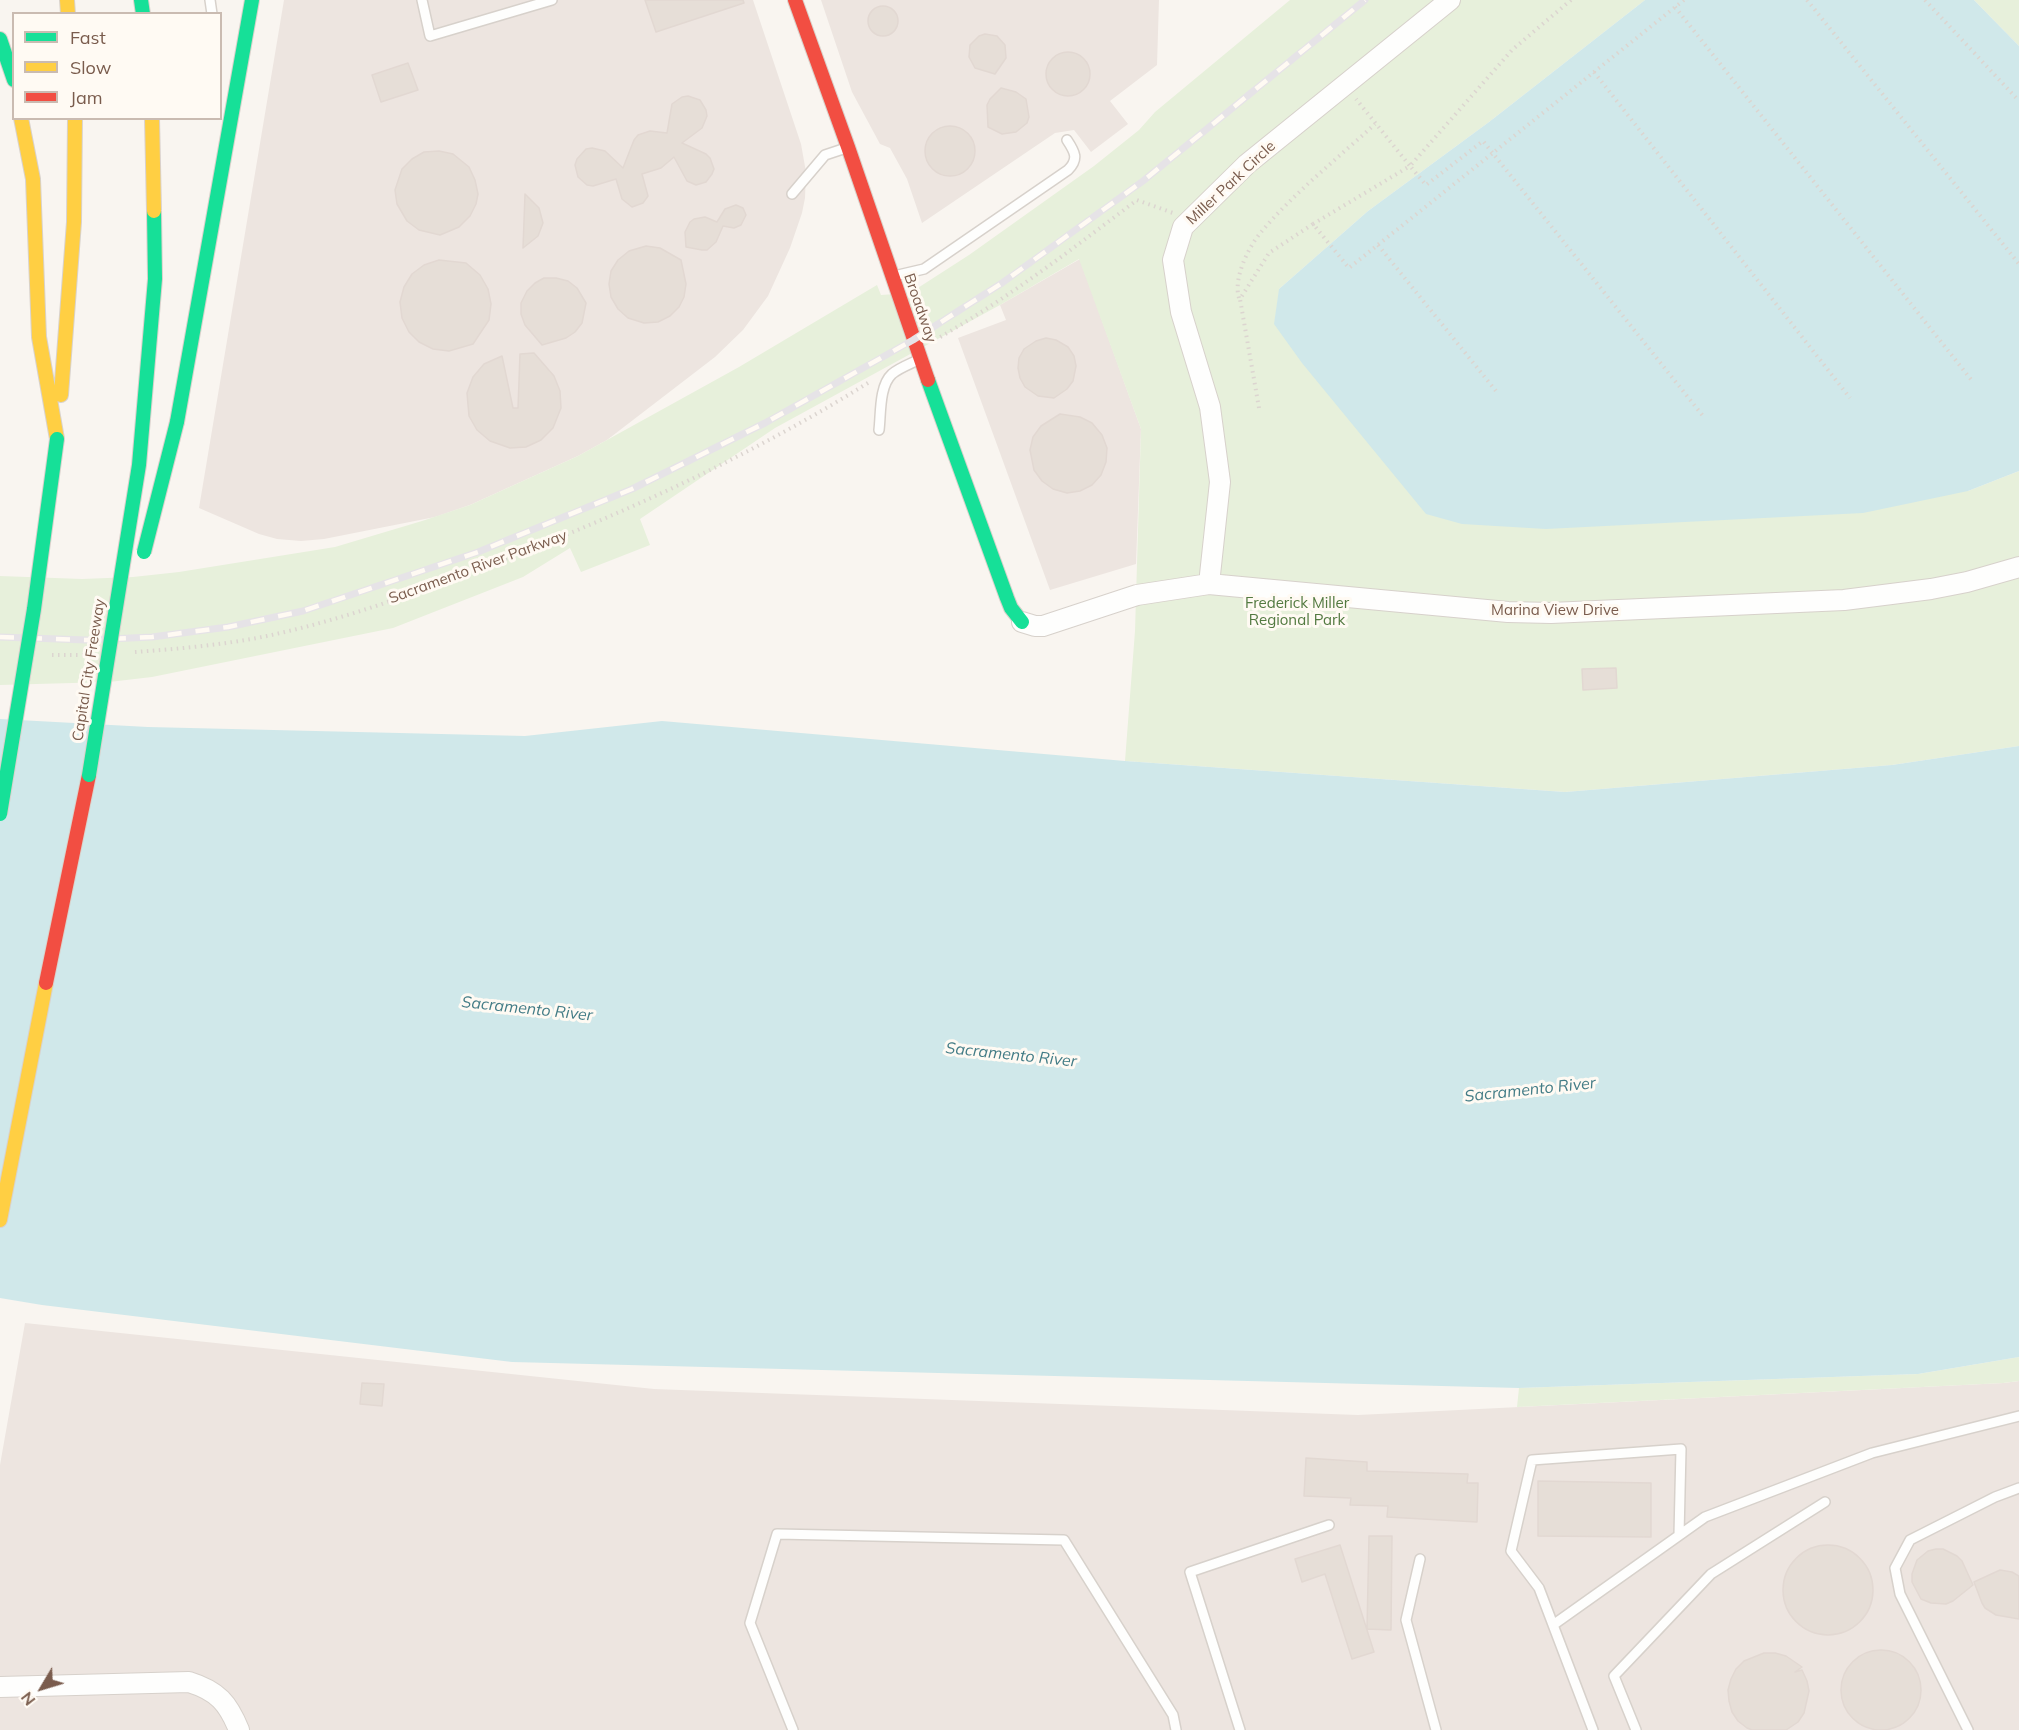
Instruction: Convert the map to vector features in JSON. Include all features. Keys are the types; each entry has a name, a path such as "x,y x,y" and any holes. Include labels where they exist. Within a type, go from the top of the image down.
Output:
{"main road":[{"path":"140,570 181,403 252,0"},
{"name":"Broadway","path":"795,0 1011,608 1022,622"},
{"path":"0,39 10,84"},
{"path":"0,71 10,84"},
{"path":"17,120 33,179"},
{"path":"21,120 33,179 39,337 57,439"},
{"path":"0,814 34,609 57,439 74,245 77,168 75,120"},
{"name":"Capital City Freeway","path":"0,1220 89,775 139,465 155,279 152,120"},
{"path":"89,775 129,616"}],"street":[{"name":"Miller Park Circle","path":"1209,584 1220,482 1210,407 1181,312 1173,260 1183,227 1247,164 1450,0"},
{"name":"Marina View Drive","path":"1022,622 1043,626 1137,595 1209,584 1508,612 1551,613 1844,600 1931,589 1967,582 2019,567"},
{"path":"0,1687 189,1682 207,1688 223,1701 239,1730"}],"lane":[{"path":"422,0 430,36 552,0"},
{"path":"892,276 924,269 1068,170 1076,156 1067,140"},
{"path":"792,194 825,155 848,147"},
{"path":"879,430 883,392 887,380 919,354"},
{"path":"1553,1625 1705,1517 1872,1453 2019,1416"},
{"path":"1593,1730 1539,1588 1510,1551 1532,1460 1681,1449 1679,1535"},
{"path":"1968,1730 1900,1594 1895,1568 1910,1540 1995,1497 2019,1488"},
{"path":"1636,1730 1614,1676 1711,1574 1825,1502"},
{"path":"1240,1730 1190,1572 1329,1525"},
{"path":"793,1730 750,1623 777,1534 1064,1540 1173,1715 1176,1730"},
{"path":"1420,1559 1406,1620 1436,1730"}],"path":[{"path":"1240,299 1269,253 1410,166 1512,50 1571,0"},
{"path":"1313,224 1349,268 1684,0"},
{"path":"1807,0 2019,264"},
{"path":"1925,0 2019,101"},
{"path":"1675,7 1973,382"},
{"path":"1594,72 1850,398"},
{"path":"1367,114 1426,185 1483,141 1703,417"},
{"path":"1259,408 1240,299 1236,288 1242,265 1260,232 1375,124"},
{"path":"919,354 980,315 1137,200 1190,220"},
{"path":"1378,245 1496,391"},
{"name":"Sacramento River Parkway","path":"130,652 166,650 261,637 351,613 468,573 582,528 668,490 748,451 878,376"},
{"path":"47,655 94,655"}],"shaded area":[{"path":"284,0 753,0 801,144 806,172 802,213 790,248 768,296 743,330 715,357 607,440 578,456 470,505 435,517 324,539 301,541 277,539 259,534 199,508"},
{"path":"821,0 1159,0 1157,65 1110,101 1128,124 1091,152 1074,130 1055,133 922,223 907,179 890,148 880,144 852,92"},
{"path":"1080,259 1141,429 1136,564 1050,590 958,338 1006,320 1000,305"},
{"path":"25,1323 654,1389 1358,1415 2019,1381 2019,1730 0,1730 0,1465"}],"green space":[{"name":"Frederick Miller Regional Park","path":"1290,0 1645,0 1489,122 1368,211 1279,289 1968,491 2019,471 2019,746 1892,765 1565,792 1125,761 1135,631 1141,429 1079,259 1000,305 775,428 640,519 650,545 581,572 570,548 523,577 393,628 152,677 109,682 0,685 0,576 82,579 179,572 335,547 470,505 578,456 739,367 877,285 881,295 910,293 969,255 1094,166"},
{"path":"1974,0 2019,0 2019,46"},
{"path":"2019,1357 2019,1381 2003,1383 1517,1407 1519,1388 1918,1374"}],"water":[{"path":"1645,0 1974,0 2019,46 2019,471 1968,491 1863,513 1546,529 1462,524 1426,514 1302,363 1274,324 1279,289 1368,211 1489,122"},
{"name":"Sacramento River","path":"0,719 148,727 525,736 662,721 1125,761 1565,792 1892,765 2019,746 2019,1357 1918,1374 1519,1388 512,1362 0,1298"}],"building":[{"path":"645,0 743,0 744,3 656,32"},
{"path":"883,6 894,10 898,21 894,32 883,36 872,32 868,21 872,10"},
{"path":"985,34 997,36 1005,45 1006,58 995,74 975,68 969,57 970,45 979,36"},
{"path":"1068,52 1083,59 1090,74 1083,89 1068,96 1053,89 1046,74 1053,59"},
{"path":"408,63 418,90 381,102 372,75"},
{"path":"1001,88 1016,92 1026,99 1029,117 1027,123 1016,132 1002,134 988,127 987,105"},
{"path":"688,96 700,100 707,116 702,128 682,143 710,158 714,169 706,182 696,185 687,181 674,157 661,168 642,174 648,196 643,203 632,207 622,199 616,179 593,186 587,185 578,177 575,165 586,149 605,151 623,168 638,135 650,131 667,133 672,104"},
{"path":"950,126 959,128 970,137 975,151 973,160 964,171 950,176 941,174 930,165 925,151 927,142 936,131"},
{"path":"439,151 453,154 469,167 478,194 470,216 459,227 440,235 419,230 407,221 397,204 395,190 402,169 412,159 424,152"},
{"path":"525,194 539,208 543,223 538,236 523,248"},
{"path":"736,205 743,208 746,215 741,225 734,228 723,226 716,242 707,250 686,247 685,232 690,222 705,217 717,222 725,209"},
{"path":"646,246 660,248 681,260 686,284 684,297 679,307 670,316 658,322 644,323 628,318 618,309 611,297 609,284 611,271 618,260 629,251"},
{"path":"439,260 466,263 480,275 488,289 491,304 489,320 473,344 449,351 433,349 419,342 409,332 402,318 400,302 404,287 412,274 424,265"},
{"path":"544,278 568,281 577,288 586,303 582,323 575,332 566,338 542,345 525,325 521,314 521,303 527,291"},
{"path":"1046,338 1056,340 1068,347 1074,356 1076,366 1073,381 1067,389 1054,398 1038,396 1025,387 1018,368 1019,358 1024,349"},
{"path":"534,353 554,376 560,391 561,408 553,428 541,440 526,447 510,448 490,441 477,430 469,416 467,393 473,377 484,364 502,356 513,408 518,408 520,354"},
{"path":"1060,414 1080,417 1092,423 1102,435 1107,448 1106,462 1101,475 1092,485 1080,491 1067,493 1053,489 1042,481 1034,470 1030,450 1033,437 1041,426"},
{"path":"1616,668 1617,688 1583,690 1582,669"},
{"path":"362,1383 384,1384 382,1406 360,1404"},
{"path":"1306,1458 1367,1462 1367,1471 1468,1474 1467,1483 1478,1483 1477,1522 1387,1517 1388,1506 1350,1505 1351,1498 1304,1496"},
{"path":"1538,1481 1651,1483 1651,1537 1538,1536"},
{"path":"1369,1536 1392,1536 1391,1630 1367,1629"},
{"path":"1340,1545 1374,1652 1352,1659 1325,1574 1302,1582 1295,1559"},
{"path":"1828,1545 1845,1549 1860,1558 1869,1573 1873,1590 1869,1607 1860,1622 1845,1631 1828,1635 1811,1631 1796,1622 1787,1607 1783,1590 1787,1573 1796,1558 1811,1549"},
{"path":"1943,1549 1957,1556 1962,1561 1973,1585 1946,1604 1931,1603 1921,1599 1912,1582 1917,1560 1928,1551"},
{"path":"2000,1570 2019,1576 2019,1619 1996,1615 1985,1608 1982,1603 1974,1582"},
{"path":"1873,1650 1889,1650 1903,1656 1915,1668 1921,1682 1921,1698 1915,1712 1903,1724 1889,1730 1873,1730 1859,1724 1847,1712 1841,1698 1841,1682 1847,1668 1859,1656"},
{"path":"1764,1653 1786,1656 1802,1667 1795,1672 1802,1670 1807,1681 1809,1691 1804,1713 1798,1722 1786,1730 1752,1730 1738,1721 1732,1712 1728,1690 1736,1669 1744,1661"}],"railway":[{"path":"0,637 87,640 152,637 228,627 303,611 478,552 632,489 765,423 913,340 1002,283 1143,181 1365,0"}],"traffic: fast":[{"path":"141,0 143,12"},
{"path":"177,422 252,0"},
{"path":"0,39 12,74"},
{"path":"89,775 139,465 155,279 154,211"},
{"path":"928,380 1007,598 1011,608 1022,622"},
{"path":"144,552 177,422"},
{"path":"0,814 34,609 57,439"}],"traffic: slow":[{"path":"67,0 68,12"},
{"path":"21,120 33,179 39,337 57,439"},
{"path":"61,395 74,222 75,120"},
{"path":"152,120 154,211"},
{"path":"0,1220 46,983"}],"traffic: jam":[{"path":"795,0 928,380"},
{"path":"46,983 89,775"}]}
